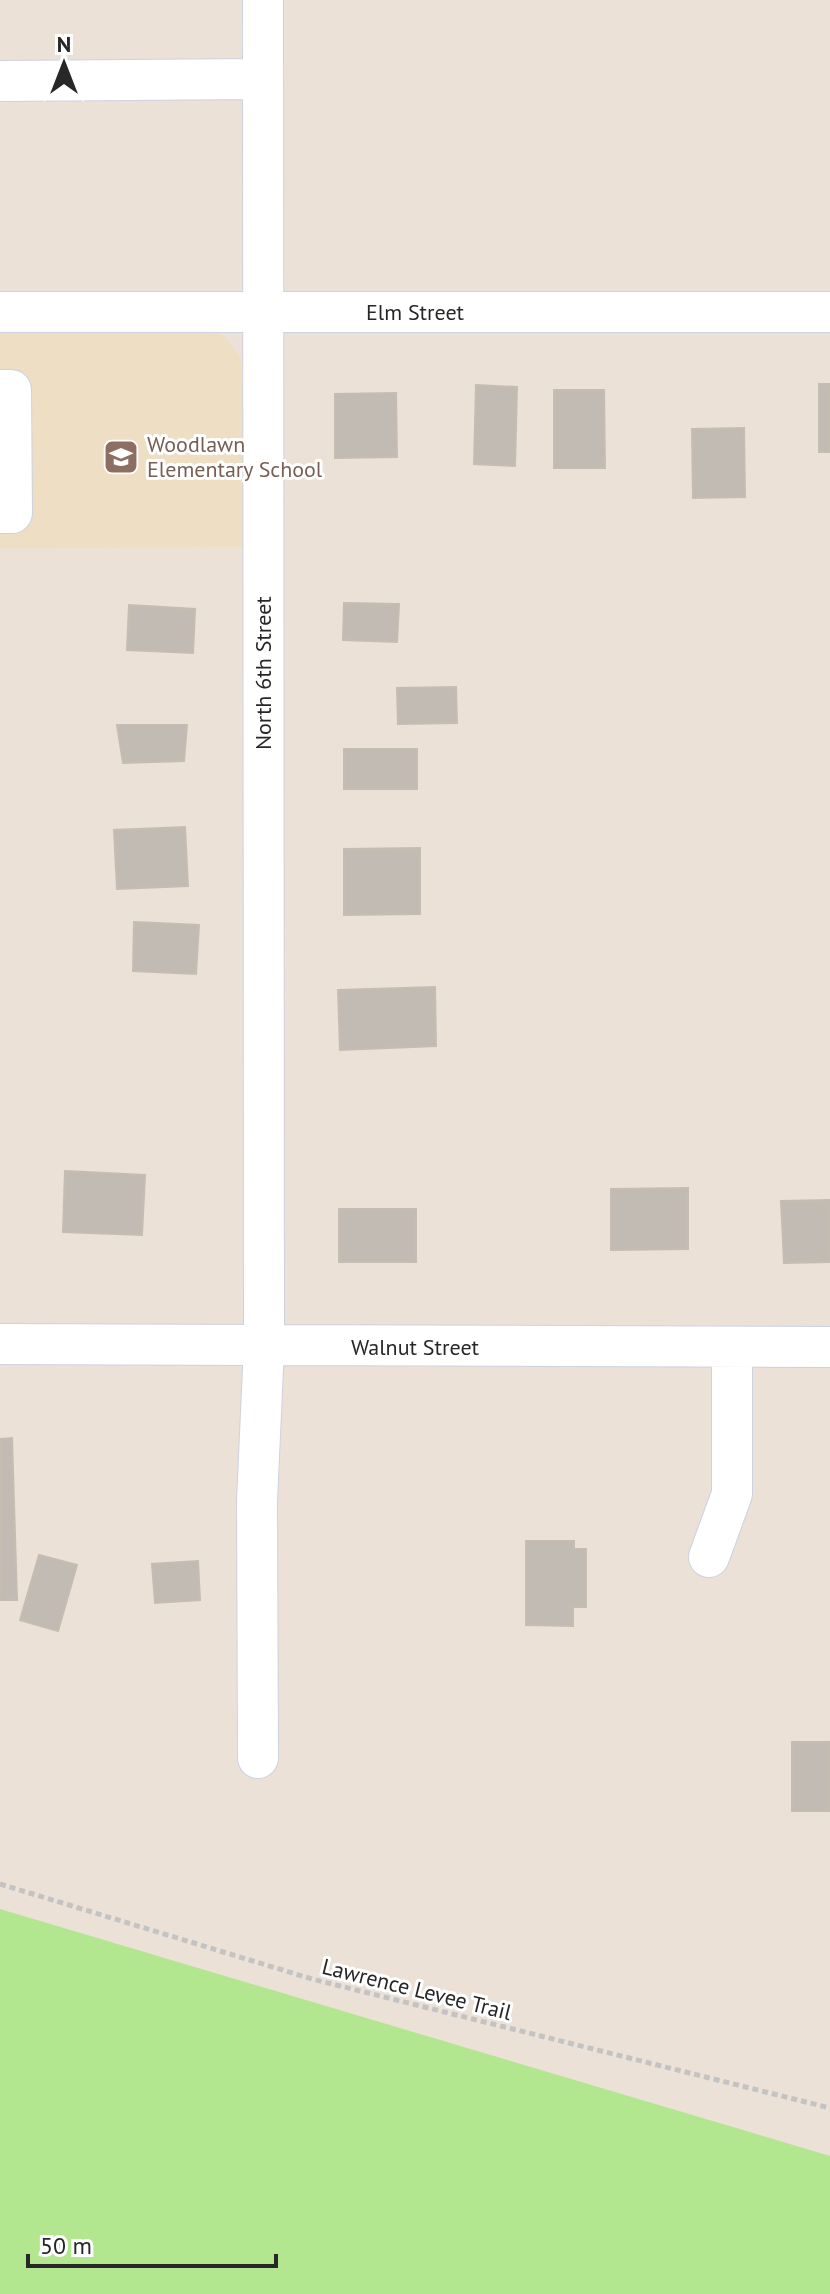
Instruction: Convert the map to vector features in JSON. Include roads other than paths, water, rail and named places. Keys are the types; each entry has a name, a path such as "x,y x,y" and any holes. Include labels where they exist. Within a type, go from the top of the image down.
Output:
{"street":[{"name":"North 6th Street","path":"258,1758 257,1501 264,1346 263,0"},
{"path":"0,81 263,79"},
{"name":"Elm Street","path":"0,312 830,312"},
{"path":"0,390 11,390 12,513 0,513"},
{"name":"Walnut Street","path":"0,1344 830,1347"},
{"path":"709,1557 732,1494 732,1347"}],"place":[{"name":"Woodlawn Elementary School","path":"121,457"}]}
